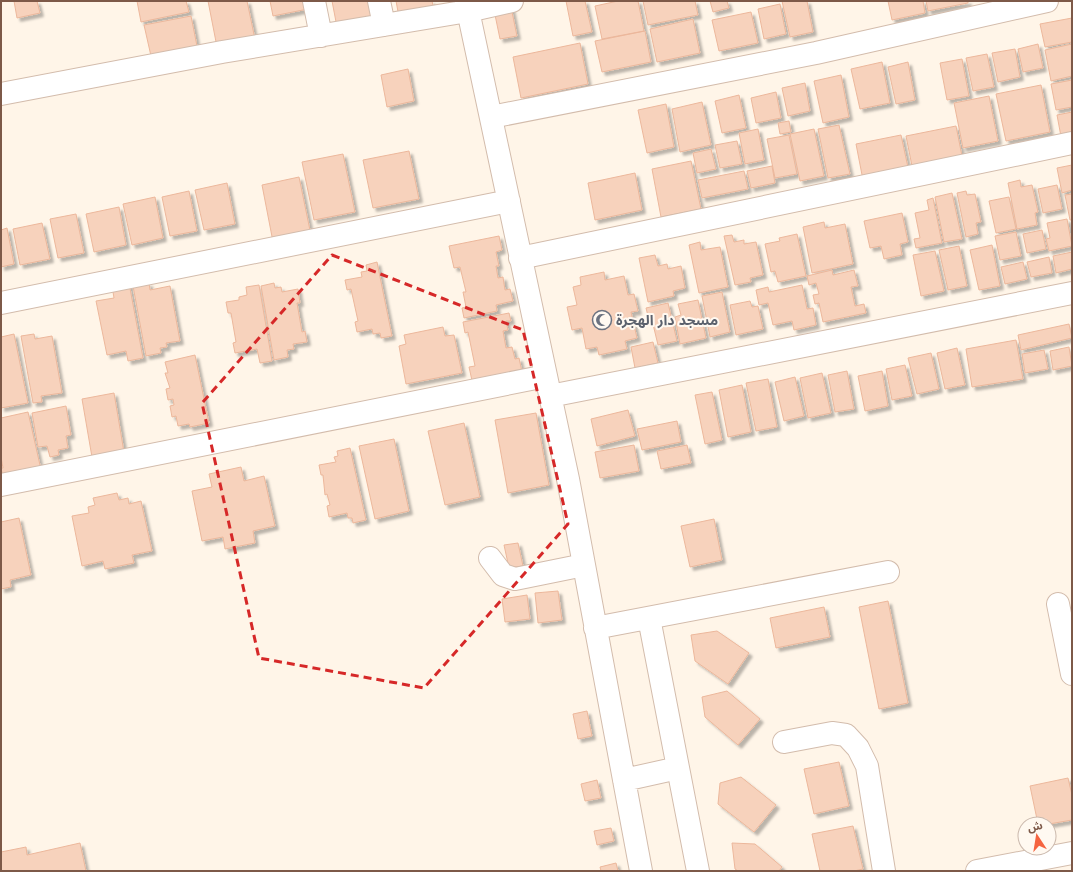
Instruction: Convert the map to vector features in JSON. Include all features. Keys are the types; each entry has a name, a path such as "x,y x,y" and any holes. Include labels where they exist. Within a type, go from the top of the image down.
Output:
{"street":[{"path":"314,1 321,36"},
{"path":"379,1 384,25"},
{"path":"1,94 222,52 384,25 467,6 512,1"},
{"path":"491,116 816,53 1047,1"},
{"path":"467,6 548,386 584,565 641,871"},
{"path":"520,258 1072,143"},
{"path":"1,303 509,202"},
{"path":"1,485 1072,293"},
{"path":"490,558 503,575 515,580 584,565"},
{"path":"595,628 888,572"},
{"path":"1058,604 1072,674"},
{"path":"650,618 698,871"},
{"path":"784,742 832,733 846,735 858,748 867,766 884,871"},
{"path":"624,780 678,768"},
{"path":"977,871 1072,853"}],"highlighted area":[{"path":"332,255 523,330 568,524 424,688 259,658 202,403"}],"building":[{"path":"14,1 37,1 40,13 17,18"},
{"path":"137,1 186,1 189,12 141,22"},
{"path":"208,1 247,1 256,44 218,52"},
{"path":"270,1 306,1 308,9 273,16"},
{"path":"332,1 371,1 375,19 337,27"},
{"path":"396,1 432,1 434,10 399,17"},
{"path":"566,1 585,1 592,32 573,36"},
{"path":"618,1 638,1 644,31 602,39 595,6"},
{"path":"643,1 695,1 698,15 648,25"},
{"path":"710,1 727,1 729,8 713,12"},
{"path":"782,1 807,1 813,32 790,37"},
{"path":"888,1 923,1 925,13 892,20"},
{"path":"926,1 968,1 968,3 928,11"},
{"path":"780,4 786,34 764,39 758,9"},
{"path":"511,7 517,36 500,39 494,10"},
{"path":"751,12 758,43 719,51 712,20"},
{"path":"191,16 197,46 151,56 144,25"},
{"path":"1072,18 1072,42 1045,47 1040,24"},
{"path":"693,19 700,53 657,62 650,29"},
{"path":"645,31 651,62 602,72 595,41"},
{"path":"580,43 588,84 521,98 513,57"},
{"path":"1038,44 1043,68 1023,72 1018,49"},
{"path":"1072,44 1072,76 1051,81 1045,50"},
{"path":"1015,49 1020,77 998,82 992,53"},
{"path":"987,54 994,87 973,91 966,58"},
{"path":"962,59 969,96 947,100 940,63"},
{"path":"882,62 890,103 860,109 851,69"},
{"path":"908,62 915,100 896,104 888,67"},
{"path":"408,69 414,101 387,107 381,75"},
{"path":"841,75 849,117 823,123 814,81"},
{"path":"1072,80 1072,107 1056,110 1051,84"},
{"path":"805,83 810,111 788,116 782,88"},
{"path":"1041,85 1050,132 1006,141 996,94"},
{"path":"776,92 781,118 756,123 751,98"},
{"path":"739,95 746,128 722,133 715,101"},
{"path":"989,96 998,141 963,148 954,103"},
{"path":"702,102 711,145 680,152 672,109"},
{"path":"666,104 674,147 647,153 638,110"},
{"path":"1072,112 1072,140 1062,142 1057,115"},
{"path":"789,121 791,132 780,134 778,123"},
{"path":"839,125 850,174 828,178 818,129"},
{"path":"956,126 963,161 913,171 906,136"},
{"path":"758,129 764,160 745,164 739,133"},
{"path":"814,129 824,176 800,181 790,134"},
{"path":"789,135 797,174 775,178 767,139"},
{"path":"901,135 909,172 863,180 856,144"},
{"path":"737,141 742,164 720,168 715,145"},
{"path":"711,149 716,169 697,173 693,153"},
{"path":"409,151 419,199 373,208 363,160"},
{"path":"343,154 355,212 314,220 302,162"},
{"path":"691,161 701,209 661,217 652,169"},
{"path":"1072,165 1072,190 1062,193 1057,168"},
{"path":"772,166 775,183 751,188 747,171"},
{"path":"744,171 748,189 702,198 698,180"},
{"path":"635,173 642,210 595,220 588,183"},
{"path":"299,177 312,240 274,247 262,185"},
{"path":"1020,180 1021,187 1032,185 1038,212 1035,213 1037,225 1017,229 1008,183"},
{"path":"227,183 235,224 204,230 195,190"},
{"path":"1057,185 1062,209 1043,213 1038,189"},
{"path":"189,191 197,231 170,236 162,197"},
{"path":"966,191 967,195 975,194 981,222 976,223 978,234 966,237 957,193"},
{"path":"952,193 962,239 944,242 935,197"},
{"path":"1072,194 1072,220 1070,220 1065,195"},
{"path":"155,197 163,238 132,245 123,204"},
{"path":"1009,197 1016,229 996,233 989,201"},
{"path":"933,198 942,243 916,248 914,239 920,238 915,213 929,210 927,200"},
{"path":"119,207 126,245 94,252 86,214"},
{"path":"902,213 908,242 900,244 902,255 884,259 881,246 870,248 864,221"},
{"path":"76,214 84,253 58,258 50,219"},
{"path":"1067,219 1072,246 1049,251 1046,239 1050,238 1047,223"},
{"path":"824,222 825,228 845,224 853,264 812,273 803,227"},
{"path":"42,223 50,259 20,265 13,229"},
{"path":"7,228 14,264 1,267 1,230"},
{"path":"1042,230 1046,249 1027,253 1023,234"},
{"path":"1016,232 1021,256 1000,260 995,236"},
{"path":"797,234 806,276 778,282 775,271 771,272 765,244 780,241 779,238"},
{"path":"732,235 734,242 744,240 744,244 756,242 763,275 750,278 751,282 735,285 724,236"},
{"path":"499,236 502,250 496,252 499,266 496,266 498,278 503,277 505,290 510,289 513,301 496,305 497,311 464,318 462,308 466,307 463,292 466,292 460,267 454,268 449,246"},
{"path":"700,242 701,250 720,247 728,287 699,293 689,245"},
{"path":"992,245 1000,286 979,290 970,250"},
{"path":"959,246 967,286 948,290 939,250"},
{"path":"935,251 944,291 921,296 913,255"},
{"path":"1072,252 1072,269 1056,273 1053,256"},
{"path":"655,255 658,266 667,264 668,269 681,266 685,288 673,291 674,296 648,302 639,258"},
{"path":"1049,257 1052,273 1031,277 1027,262"},
{"path":"377,262 392,336 381,338 380,333 373,334 372,329 357,332 355,322 358,321 351,289 347,290 345,280 362,277 361,272 367,271 366,265"},
{"path":"1023,262 1027,279 1005,284 1001,267"},
{"path":"832,270 833,275 854,270 858,286 851,287 855,306 864,304 866,313 823,322 819,303 815,304 813,295 819,294 816,283 809,285 807,276"},
{"name":"مسجد دار الهجرة","path":"604,272 605,280 624,276 628,295 634,294 638,311 631,312 637,338 625,341 627,349 599,355 597,347 586,349 582,328 572,330 567,307 577,305 573,287 581,285 580,277"},
{"path":"129,283 143,358 128,361 126,351 107,355 96,301 114,298 112,286"},
{"path":"149,283 150,290 170,286 180,341 166,343 167,347 160,348 161,353 146,356 133,286"},
{"path":"274,283 275,288 281,287 282,292 298,289 300,303 297,303 302,332 305,331 307,342 293,344 294,349 287,350 288,357 274,360 261,286"},
{"path":"259,285 272,361 260,363 257,349 235,353 233,343 236,342 231,313 228,313 226,302 239,300 239,297 247,295 246,287"},
{"path":"802,285 807,309 813,308 816,325 794,330 792,321 773,325 768,303 759,305 756,290 768,287 769,292"},
{"path":"722,292 730,332 710,337 702,296"},
{"path":"698,300 706,338 680,344 675,317 681,315 678,304"},
{"path":"750,301 752,307 758,306 763,329 736,335 730,305"},
{"path":"668,303 677,341 658,345 651,316 648,316 646,308"},
{"path":"509,313 511,321 506,321 508,330 503,331 506,348 512,347 515,359 519,358 522,372 473,385 469,367 475,366 468,332 465,333 463,322"},
{"path":"1069,324 1072,338 1021,350 1018,335"},
{"path":"443,327 445,336 454,335 462,373 406,384 399,346 406,344 404,335"},
{"path":"14,334 28,403 1,408 1,337"},
{"path":"34,334 35,339 52,336 62,393 41,396 42,402 33,403 21,336"},
{"path":"1016,340 1023,379 972,387 966,349"},
{"path":"653,342 658,363 635,368 631,347"},
{"path":"1069,347 1072,366 1053,370 1050,351"},
{"path":"957,348 965,385 945,389 937,353"},
{"path":"1044,350 1048,369 1025,373 1022,354"},
{"path":"931,353 939,389 917,394 908,358"},
{"path":"195,355 209,423 190,427 189,424 178,426 176,416 172,417 170,406 174,405 173,399 168,400 166,389 170,388 165,373 168,373 165,362"},
{"path":"905,365 912,396 892,400 886,369"},
{"path":"847,371 854,409 835,412 828,375"},
{"path":"882,371 888,406 865,411 858,376"},
{"path":"822,373 831,413 808,418 800,378"},
{"path":"795,377 804,416 784,421 775,382"},
{"path":"768,379 777,427 756,431 746,383"},
{"path":"742,385 751,432 728,437 719,390"},
{"path":"712,392 722,440 705,444 695,395"},
{"path":"114,393 125,458 93,463 82,399"},
{"path":"66,406 71,435 66,436 68,448 58,450 59,455 50,457 47,446 38,447 32,413"},
{"path":"628,410 635,436 597,446 591,419"},
{"path":"28,412 42,474 4,482 1,468 3,468 1,457 1,418"},
{"path":"536,413 549,485 508,493 495,420"},
{"path":"677,421 681,442 642,450 637,429"},
{"path":"464,423 480,497 445,505 428,431"},
{"path":"394,439 409,511 375,519 359,446"},
{"path":"634,445 639,471 600,478 595,452"},
{"path":"687,445 691,463 661,469 657,451"},
{"path":"350,448 366,520 353,523 352,518 348,518 347,513 329,517 327,506 330,505 327,494 325,495 323,475 321,475 319,465 336,462 334,457 338,456 337,451"},
{"path":"241,467 244,481 264,476 275,526 253,531 255,543 225,549 223,537 202,541 192,491 212,487 209,474"},
{"path":"117,493 119,500 128,498 129,504 141,501 152,551 132,555 134,563 105,569 103,561 82,566 72,516 89,513 88,507 95,505 93,498"},
{"path":"19,518 31,575 10,580 11,587 1,589 1,522"},
{"path":"714,519 722,560 690,567 681,526"},
{"path":"518,543 523,566 509,568 504,545"},
{"path":"558,591 562,620 538,623 535,593"},
{"path":"527,595 530,619 505,622 502,599"},
{"path":"888,601 908,703 879,709 859,607"},
{"path":"824,607 830,637 776,648 770,618"},
{"path":"717,631 749,653 728,684 695,661 691,635"},
{"path":"727,691 760,719 738,745 705,717 702,697"},
{"path":"587,711 592,736 578,739 573,714"},
{"path":"839,762 849,806 814,814 804,769"},
{"path":"741,777 776,805 754,832 718,804 720,783"},
{"path":"1068,778 1072,795 1072,820 1057,823 1057,816 1036,816 1030,786"},
{"path":"597,780 601,798 585,801 581,784"},
{"path":"853,826 863,869 854,871 820,871 812,834"},
{"path":"611,828 614,841 597,845 594,831"},
{"path":"80,843 86,871 1,871 1,852 26,847 27,855"},
{"path":"732,843 755,844 782,867 779,871 738,871 735,869"},
{"path":"616,863 618,871 601,871 600,867"}],"place":[{"name":"مسجد دار الهجرة","path":"602,320"}]}
